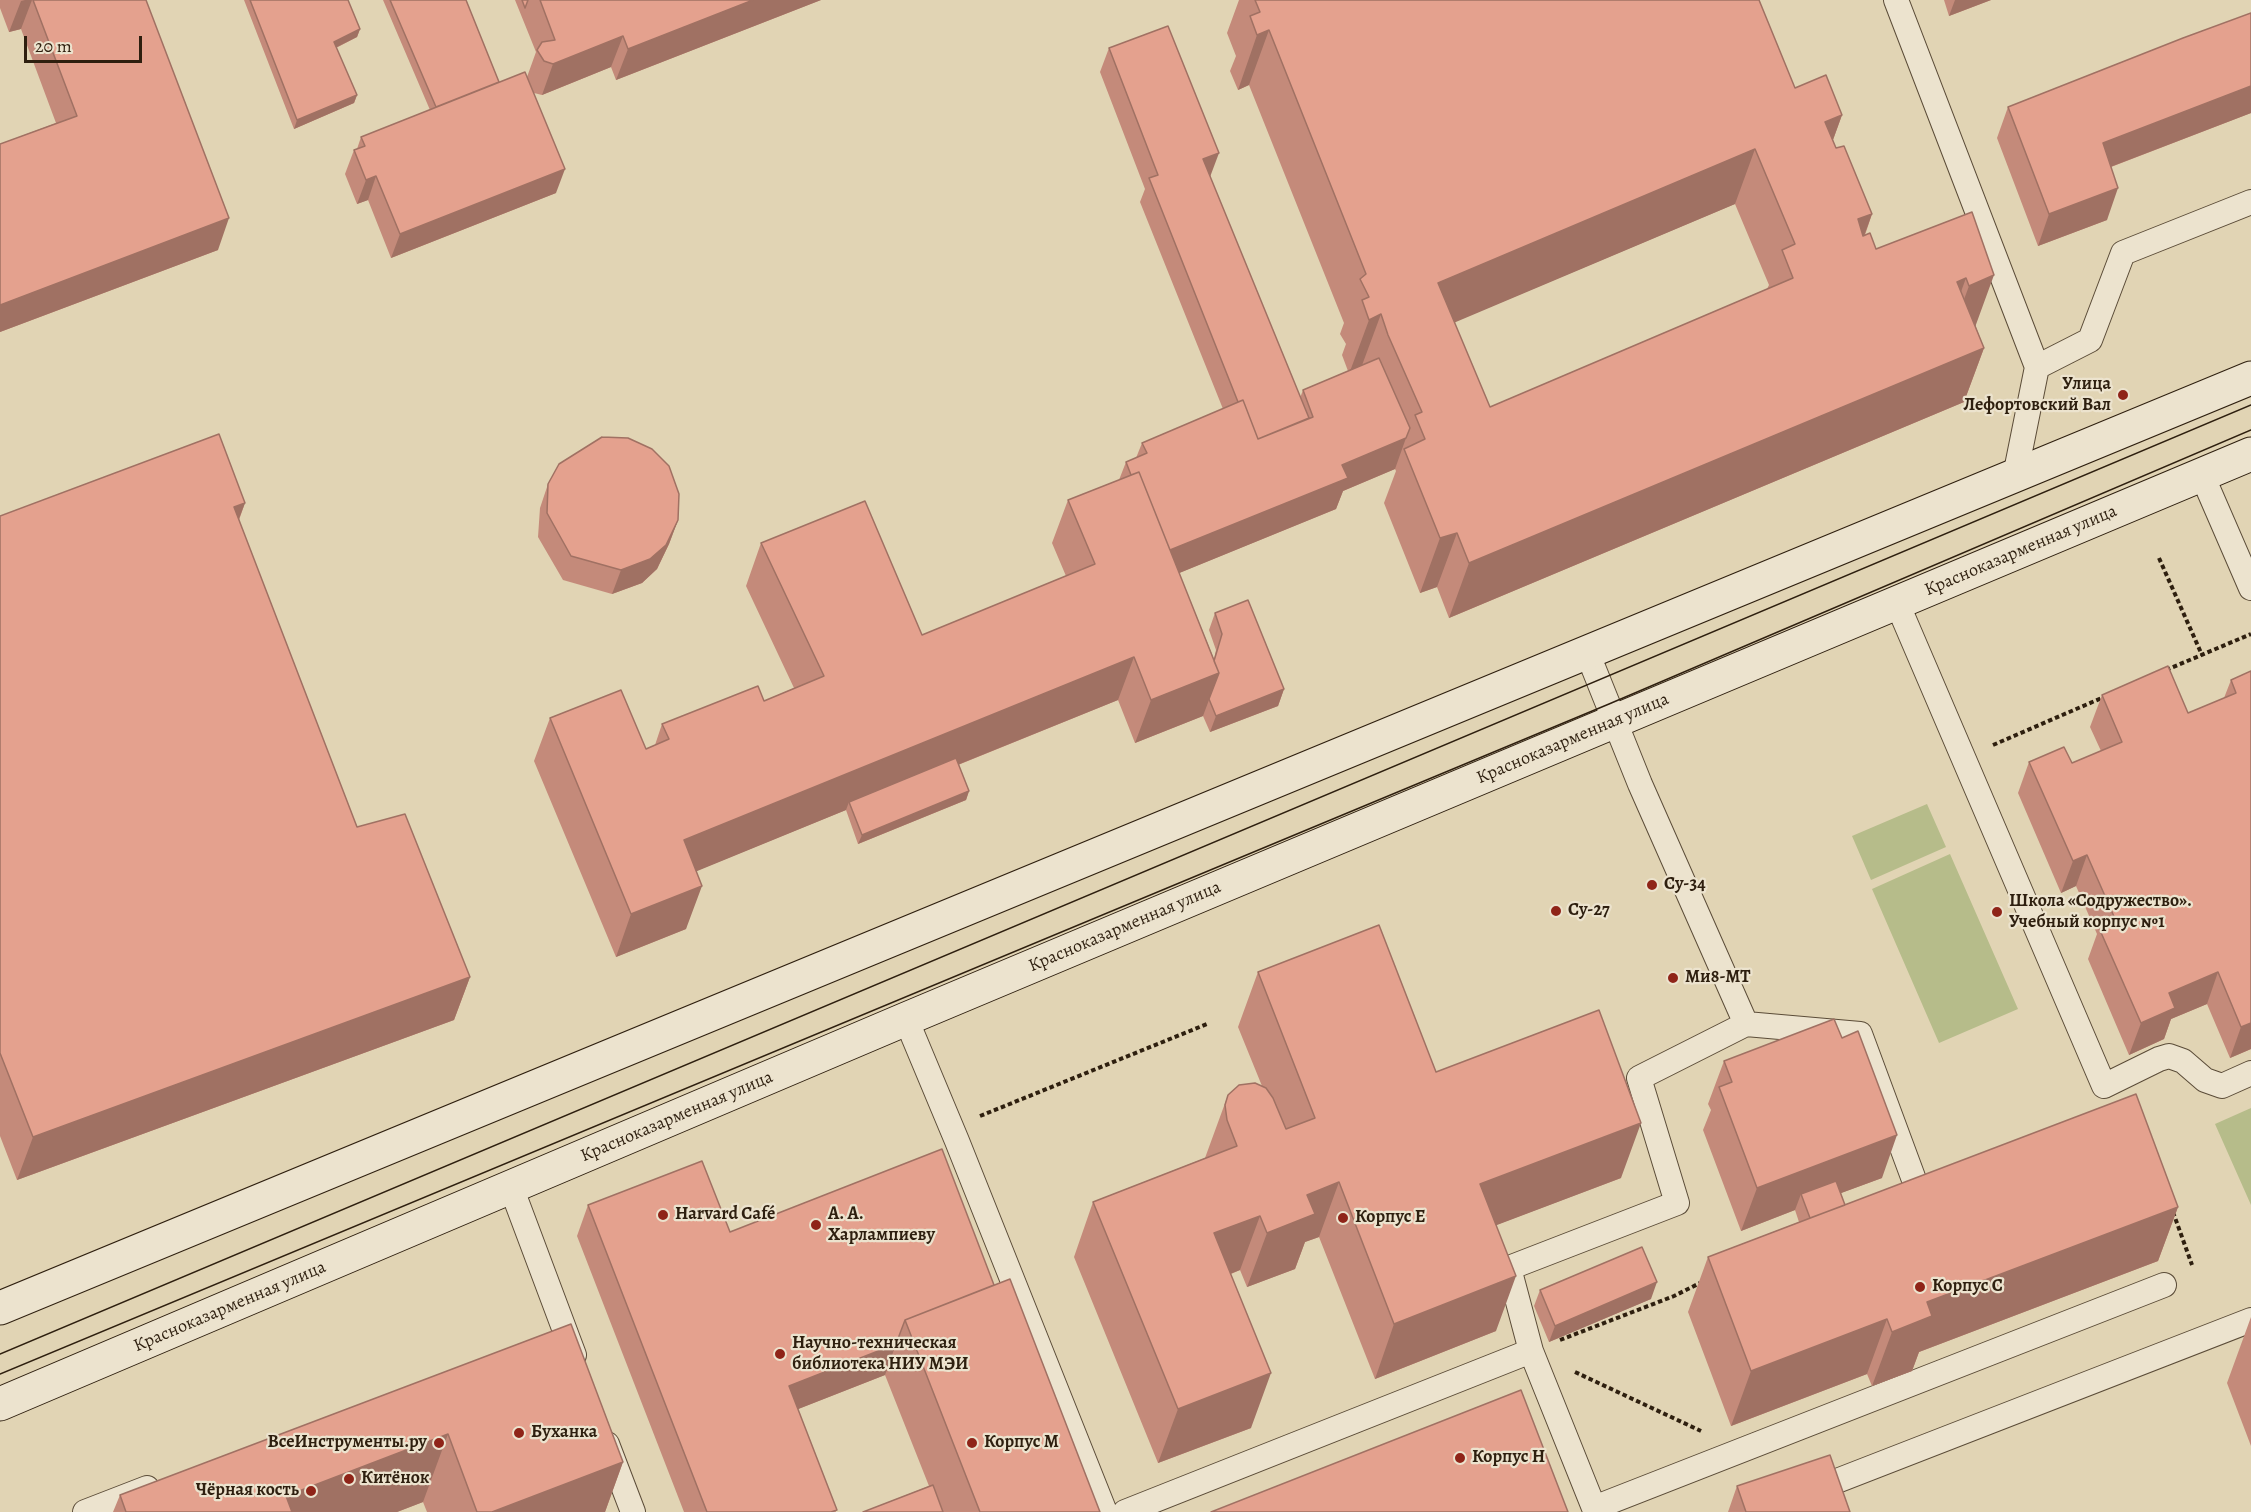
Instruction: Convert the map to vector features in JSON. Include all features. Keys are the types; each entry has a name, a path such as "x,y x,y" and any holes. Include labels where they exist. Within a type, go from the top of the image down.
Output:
{"main road":[{"path":"0,1308 2251,378"},
{"name":"Красноказарменная улица","path":"0,1404 906,1019 2251,454"}],"lane":[{"path":"1896,0 2037,367 2015,476"},
{"path":"2037,367 2090,340 2123,253 2251,202"},
{"path":"2202,475 2251,588"},
{"path":"1897,603 2104,1086 2158,1059 2169,1056 2183,1061 2205,1080 2222,1086 2251,1073"},
{"path":"1587,652 1640,784 1746,1024"},
{"path":"906,1019 1106,1512"},
{"path":"1920,1196 1860,1034 1746,1024 1639,1078 1677,1203 1509,1268 1531,1351 1594,1508 2164,1285"},
{"path":"511,1187 554,1333 580,1371"},
{"path":"1757,1512 2251,1320"},
{"path":"1125,1512 1531,1351"},
{"path":"600,1425 633,1512"},
{"path":"85,1512 172,1479"},
{"path":"1821,1486 1831,1512"}],"path":[{"path":"2160,558 2202,655"},
{"path":"2158,674 2251,633"},
{"path":"1964,758 2104,697"},
{"path":"951,1128 1207,1024"},
{"path":"2164,1285 2195,1274 2171,1207"},
{"path":"1531,1351 1674,1296 1702,1282"},
{"path":"1531,1351 1742,1451"}],"green space":[{"path":"1927,804 1946,847 1871,880 1852,836"},
{"path":"1950,854 2018,1009 1939,1043 1872,889"},
{"path":"2251,1108 2251,1205 2215,1124"}],"building":[{"path":"33,0 146,0 229,218 0,305 0,144 77,116"},
{"path":"250,0 348,0 360,29 334,42 357,95 297,120"},
{"path":"390,0 466,0 499,82 436,107"},
{"path":"522,0 528,0 525,8"},
{"path":"540,0 753,0 628,49 623,36 553,64 544,61 537,50 542,42 555,40"},
{"path":"1255,0 1759,0 1795,88 1826,75 1842,115 1825,122 1836,148 1844,146 1872,214 1858,219 1863,236 1870,233 1876,249 1972,212 1994,275 1969,286 1966,278 1957,282 1984,348 1469,563 1457,533 1440,538 1404,449 1425,439 1415,415 1422,412 1381,314 1369,320 1362,300 1369,297 1360,279 1366,274 1269,30 1257,35 1250,16 1260,12","holes":["1755,149 1795,244 1782,250 1793,278 1490,407 1438,283"]},
{"path":"2251,13 2251,86 2103,143 2118,188 2049,214 2008,107"},
{"path":"1168,26 1219,153 1203,159 1309,418 1258,439 1243,400 1238,402 1149,178 1158,175 1109,48"},
{"path":"525,72 565,169 400,234 376,176 366,180 354,150 365,146 361,137"},
{"path":"1379,358 1410,428 1406,438 1342,465 1348,478 1170,550 1139,472 1131,475 1126,462 1147,453 1142,443 1243,400 1258,439 1313,417 1303,390"},
{"path":"219,434 245,503 234,507 357,827 405,814 470,977 33,1137 0,1053 0,516"},
{"path":"602,437 628,438 652,449 669,466 679,494 678,520 666,545 650,559 621,570 571,556 547,513 548,484 559,464"},
{"path":"1139,472 1219,673 1151,700 1134,657 684,840 702,886 631,914 550,718 621,690 646,749 669,739 662,724 758,686 764,701 824,676 761,543 865,501 922,635 1095,564 1068,500"},
{"path":"1248,600 1284,689 1216,716 1209,699 1219,673 1214,661 1222,634 1215,613"},
{"path":"2168,666 2188,713 2236,693 2231,680 2251,671 2251,1023 2241,1027 2218,972 2169,993 2175,1008 2141,1023 2099,928 2116,921 2087,855 2073,861 2029,762 2064,747 2072,763 2122,742 2102,695"},
{"path":"956,758 969,791 862,835 849,802"},
{"name":"Корпус Е","path":"1379,925 1436,1072 1599,1010 1641,1123 1480,1184 1516,1276 1394,1324 1339,1182 1307,1195 1315,1214 1267,1233 1260,1216 1214,1233 1271,1373 1178,1409 1093,1202 1237,1146 1227,1120 1225,1105 1228,1095 1239,1085 1255,1083 1266,1088 1273,1098 1286,1129 1315,1118 1258,972"},
{"path":"1834,1019 1842,1038 1858,1031 1897,1135 1757,1188 1719,1087 1732,1082 1724,1061"},
{"path":"2136,1094 2178,1207 1927,1302 1932,1316 1892,1332 1887,1319 1751,1371 1708,1257"},
{"name":"Научно-техническая библиотека НИУ МЭИ","path":"942,1149 994,1285 905,1320 896,1344 789,1386 837,1510 831,1512 707,1512 588,1205 702,1161 730,1232"},
{"path":"1836,1181 1845,1205 1810,1218 1801,1194"},
{"path":"1642,1247 1657,1282 1555,1326 1540,1290"},
{"path":"1010,1279 1100,1512 980,1512 905,1320"},
{"path":"571,1324 623,1462 492,1512 477,1512 448,1434 286,1496 292,1512 126,1512 120,1495"},
{"name":"Корпус Н","path":"1521,1390 1568,1512 1211,1512"},
{"path":"1830,1455 1850,1512 1746,1512 1737,1486"},
{"path":"933,1485 943,1512 863,1512"}],"tram line":[{"path":"0,1354 2251,405"},
{"path":"0,1374 1609,704 2251,430"}],"place":[{"name":"Улица Лефортовский Вал","path":"2123,395"},
{"name":"Су-34","path":"1652,885"},
{"name":"Су-27","path":"1556,911"},
{"name":"Школа «Содружество». Учебный корпус №1","path":"1997,912"},
{"name":"Ми8-МТ","path":"1673,978"},
{"name":"Harvard Café","path":"663,1215"},
{"name":"Корпус Е","path":"1343,1218"},
{"name":"А. А. Харлампиеву","path":"816,1225"},
{"name":"Корпус С","path":"1920,1287"},
{"name":"Научно-техническая библиотека НИУ МЭИ","path":"780,1354"},
{"name":"Буханка","path":"519,1433"},
{"name":"ВсеИнструменты.ру","path":"439,1443"},
{"name":"Корпус М","path":"972,1443"},
{"name":"Корпус Н","path":"1460,1458"},
{"name":"Китёнок","path":"349,1479"},
{"name":"Чёрная кость","path":"311,1491"}]}
